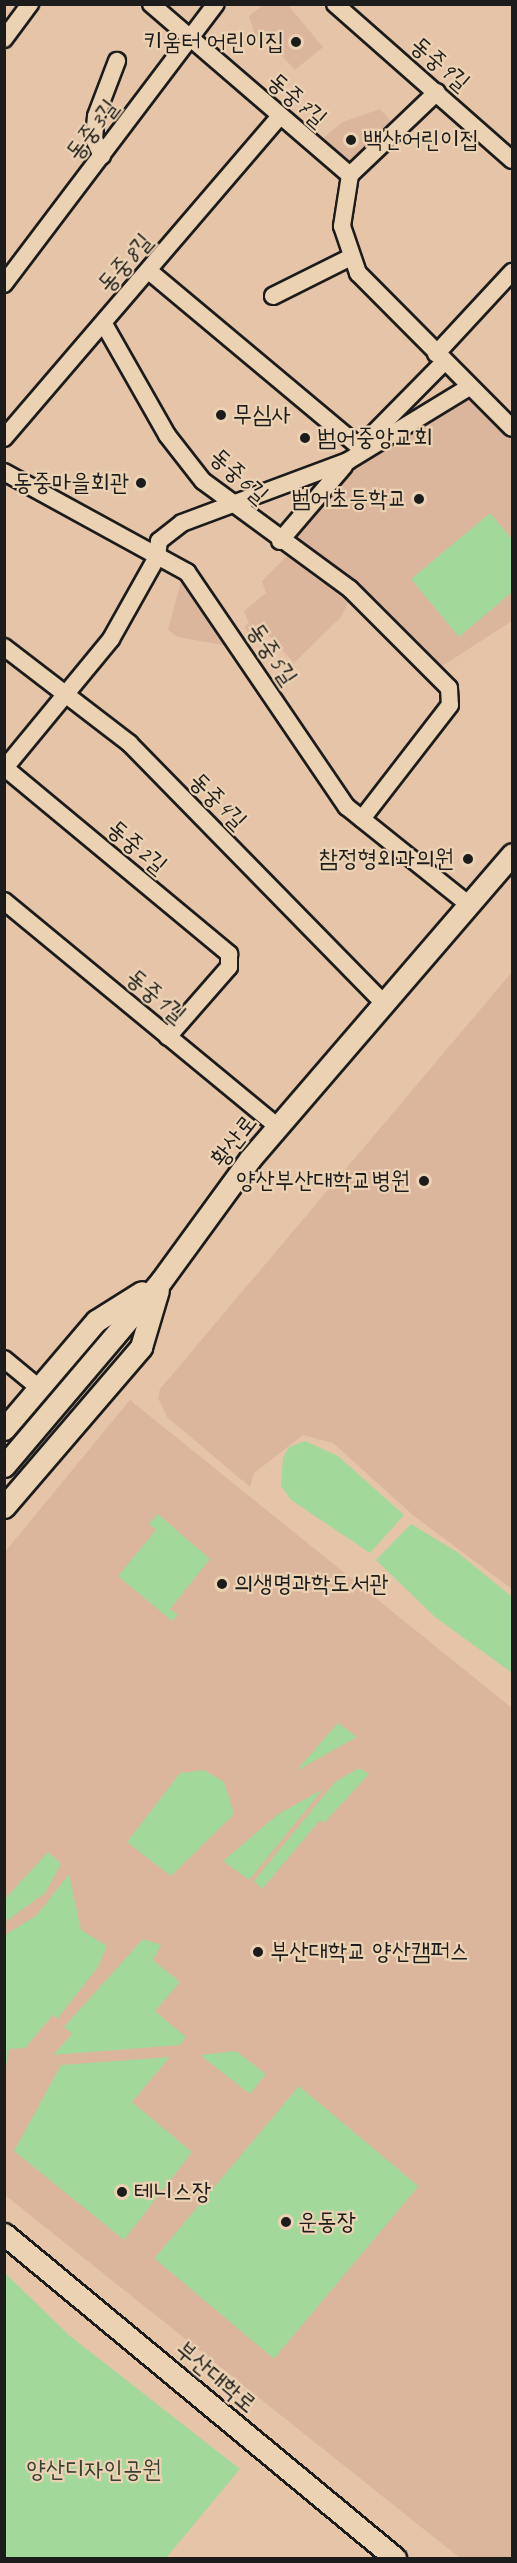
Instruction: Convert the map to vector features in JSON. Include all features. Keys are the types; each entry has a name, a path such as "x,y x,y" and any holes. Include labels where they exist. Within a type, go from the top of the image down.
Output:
{"main road":[{"name":"황산로","path":"4,1466 161,1281 250,1159 513,854"},
{"path":"4,1429 96,1321 161,1281"},
{"path":"4,1507 141,1347 161,1281"},
{"name":"부산대학로","path":"4,2234 395,2559"}],"street":[{"path":"4,39 30,4"},
{"name":"동중7길","path":"151,4 192,38 278,118 350,175"},
{"name":"동중3길","path":"4,284 216,4"},
{"name":"동중9길","path":"335,4 513,160"},
{"path":"102,156 94,139 96,116 117,61"},
{"path":"437,92 350,175 342,226 358,273 440,358 513,428"},
{"name":"동중8길","path":"4,438 104,324 278,118"},
{"path":"273,296 351,257"},
{"path":"149,271 362,447"},
{"path":"280,541 513,272"},
{"name":"동중6길","path":"104,324 167,435 230,506 350,589 438,674 449,688 450,705 362,819"},
{"path":"362,447 470,387"},
{"name":"동중2길","path":"168,1037 229,967 229,954 5,768 111,639 157,557 159,541 182,523 348,461"},
{"name":"동중5길","path":"4,472 187,572 347,807 468,904"},
{"name":"동중4길","path":"4,648 129,743 384,1003"},
{"name":"동중1길","path":"4,901 278,1126"},
{"path":"4,1359 39,1388"}],"shaded area":[{"path":"263,5 288,5 323,47 295,70 274,47 274,38 258,46 249,16"},
{"name":"백산어린이집","path":"380,109 394,125 348,167 323,138 343,122"},
{"name":"범어초등학교","path":"470,395 512,437 512,621 439,668 351,586 295,546 295,536 356,461"},
{"path":"289,554 315,578 351,596 341,617 294,663 258,624 248,632 244,627 249,623 244,611 266,593 262,581"},
{"path":"182,577 229,646 178,637 168,630"},
{"name":"양산부산대학교병원","path":"512,972 512,1589 414,1516 333,1443 303,1435 254,1473 250,1487 167,1417 158,1398 160,1389"},
{"name":"부산대학교 양산캠퍼스","path":"130,1400 512,1708 512,2558 460,2558 5,2195 4,1553"}],"green space":[{"path":"490,513 512,539 512,592 459,637 411,579"},
{"path":"305,1441 338,1456 404,1515 370,1553 291,1500 281,1486 283,1458 289,1447"},
{"path":"158,1514 210,1559 170,1609 178,1615 172,1621 118,1576 156,1530 149,1524"},
{"path":"411,1524 457,1552 512,1597 512,1673 435,1617 376,1560"},
{"path":"338,1723 357,1737 296,1771"},
{"path":"359,1768 369,1774 324,1823 320,1820 262,1889 254,1881 335,1782"},
{"path":"204,1770 224,1782 234,1814 171,1876 127,1842 180,1773"},
{"path":"323,1789 249,1880 223,1861 277,1815"},
{"path":"48,1852 61,1864 45,1893 5,1922 5,1899"},
{"path":"69,1874 81,1930 107,1946 98,1967 57,2019 53,2015 25,2048 9,2049 5,2072 5,1935 37,1915"},
{"path":"143,1939 161,1945 153,1960 180,1982 155,2011 186,2037 180,2045 53,2055 72,2034 64,2027"},
{"path":"236,2051 266,2074 250,2094 200,2055"},
{"name":"테니스장","path":"170,2057 132,2102 192,2152 124,2240 14,2151 61,2065"},
{"name":"운동장","path":"299,2086 419,2186 274,2359 154,2258"},
{"name":"양산디자인공원","path":"4,2272 70,2336 240,2469 166,2558 5,2558"}],"place":[{"name":"키움터 어린이집","path":"296,42"},
{"name":"백산어린이집","path":"351,140"},
{"name":"무심사","path":"221,415"},
{"name":"범어중앙교회","path":"305,438"},
{"name":"동중마을회관","path":"141,483"},
{"name":"범어초등학교","path":"419,499"},
{"name":"참정형외과의원","path":"468,859"},
{"name":"양산부산대학교병원","path":"424,1181"},
{"name":"의생명과학도서관","path":"222,1584"},
{"name":"부산대학교 양산캠퍼스","path":"258,1952"},
{"name":"테니스장","path":"122,2192"},
{"name":"운동장","path":"286,2222"}]}
